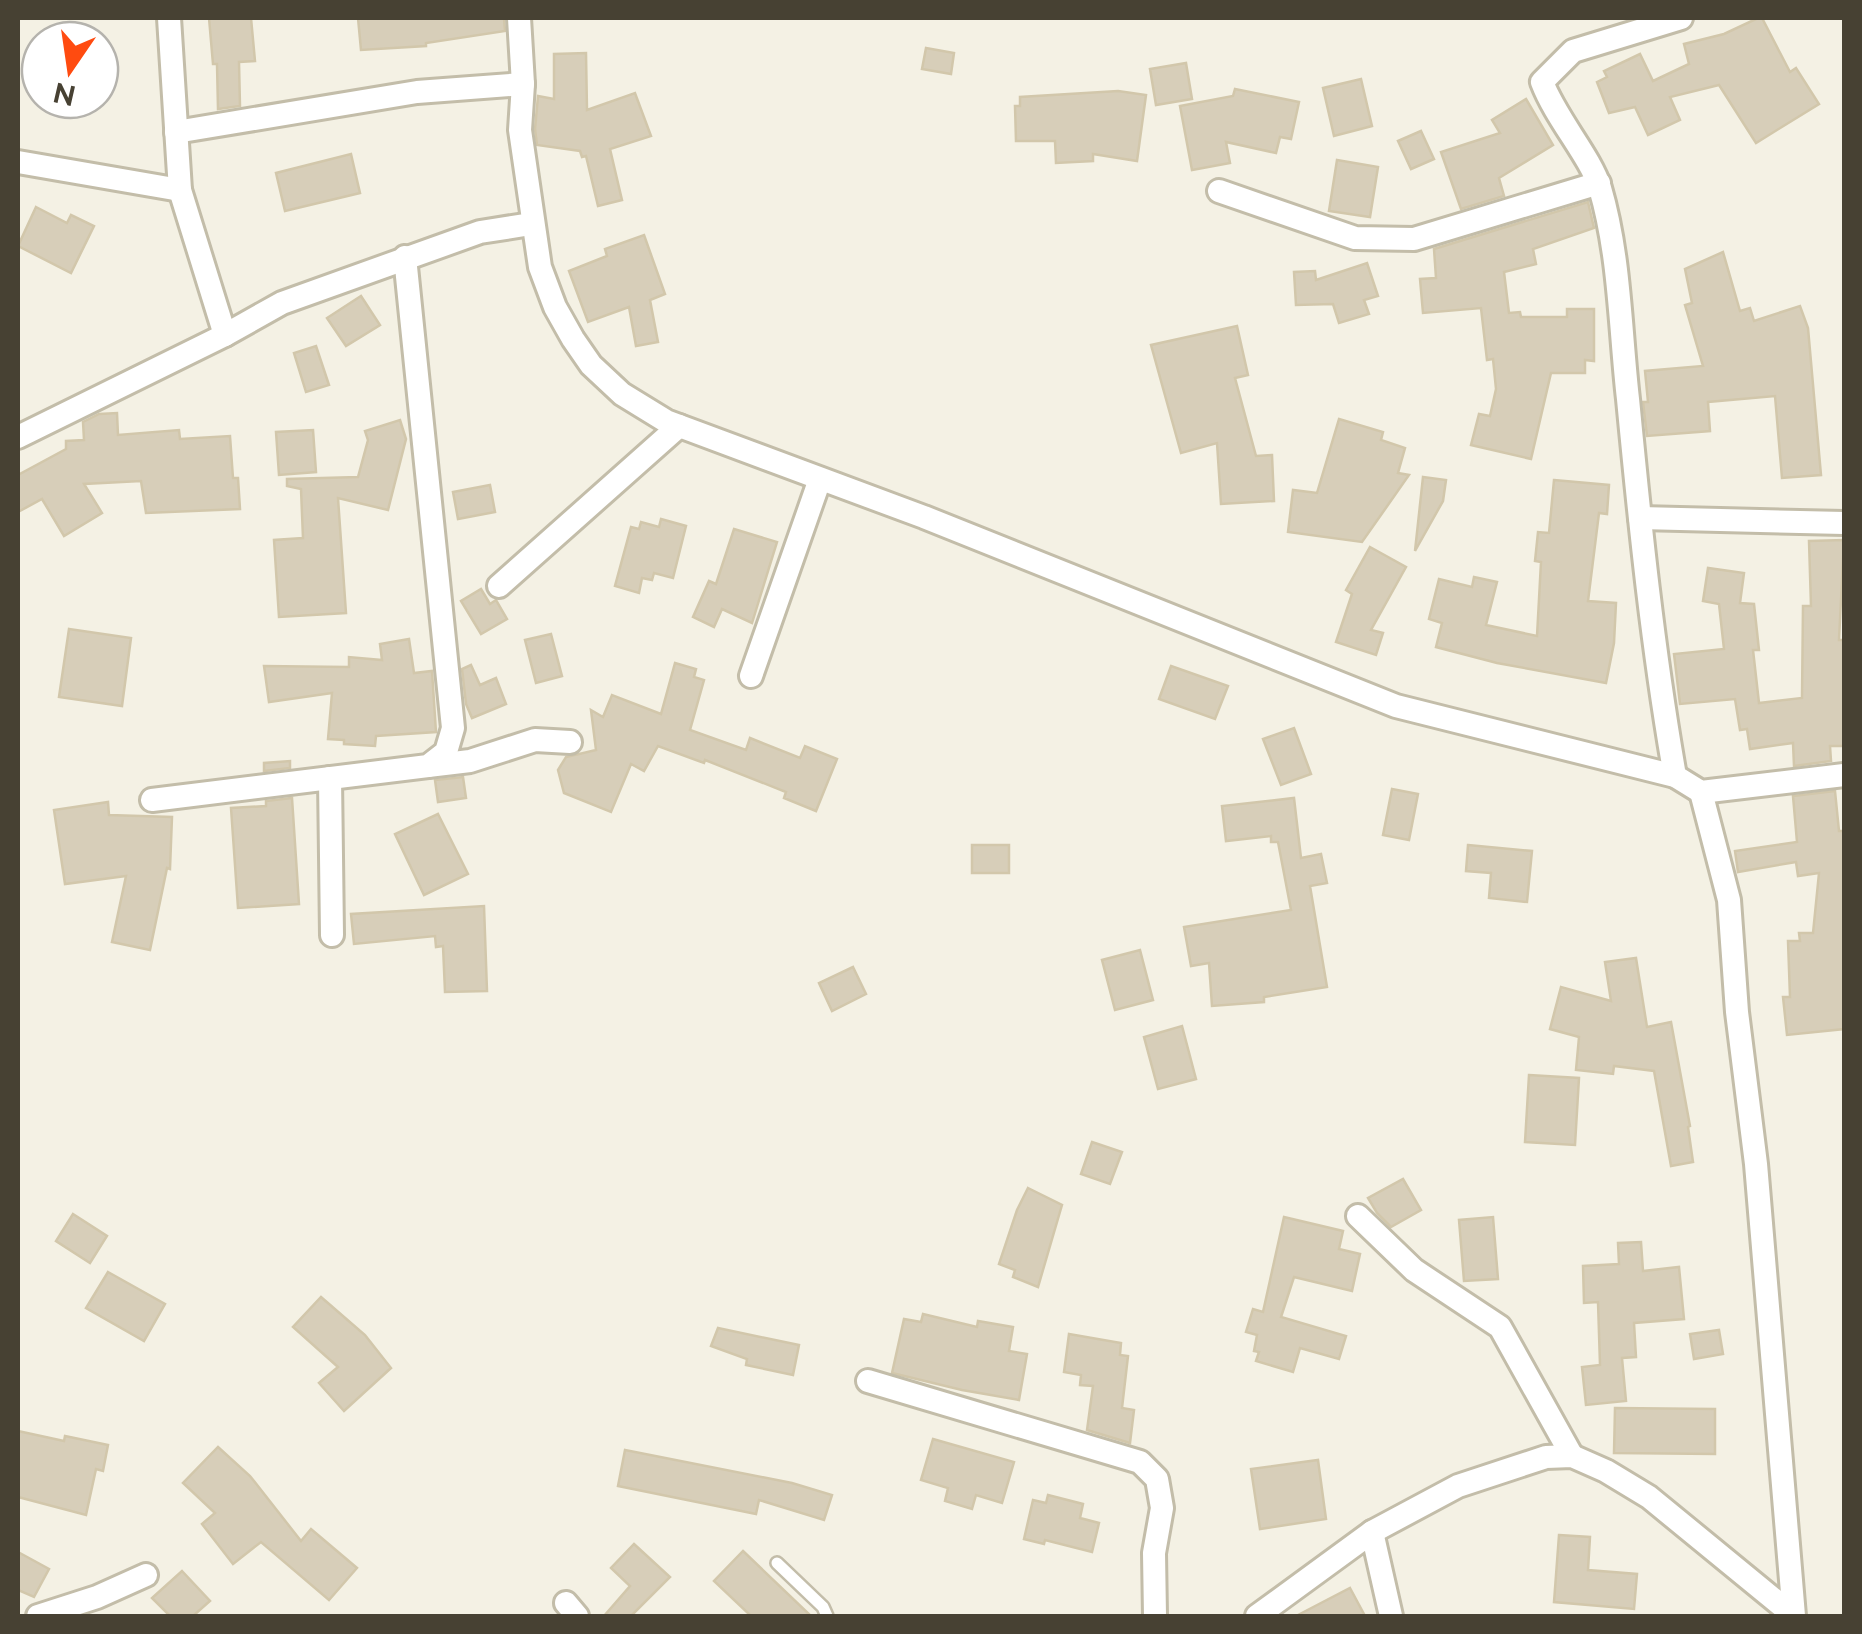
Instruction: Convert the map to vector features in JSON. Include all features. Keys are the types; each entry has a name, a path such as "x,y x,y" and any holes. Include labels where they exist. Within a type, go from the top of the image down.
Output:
{"street":[{"path":"169,18 180,190 225,335"},
{"path":"518,18 524,84 520,130 531,224 540,267 555,308 590,365 622,394 678,426 924,517 1396,706 1675,776 1701,792 1844,775"},
{"path":"1675,776 1658,681 1614,240 1599,183 1551,106 1542,82 1573,51 1681,18"},
{"path":"176,132 417,92 524,84"},
{"path":"18,162 180,190"},
{"path":"1218,191 1355,238 1414,239 1599,183"},
{"path":"18,437 225,335 282,302 480,232 531,224"},
{"path":"405,258 453,728 446,752 428,766"},
{"path":"499,586 678,426"},
{"path":"752,676 820,479"},
{"path":"1640,518 1844,522"},
{"path":"152,800 470,761 535,740 570,742"},
{"path":"330,778 332,935"},
{"path":"1701,792 1728,900 1756,1164 1794,1616"},
{"path":"1358,1216 1414,1270 1500,1327 1572,1456"},
{"path":"868,1381 1140,1462 1157,1479 1162,1508 1154,1553 1156,1616"},
{"path":"1257,1616 1372,1532 1458,1486 1546,1456 1572,1456 1606,1471 1649,1498 1794,1616"},
{"path":"1372,1532 1391,1616"},
{"path":"38,1616 84,1602 146,1575"}],"lane":[{"path":"777,1563 823,1607 827,1616"}],"building":[{"path":"209,18 251,18 255,61 239,62 240,106 218,109 217,64 213,64"},
{"path":"358,18 504,18 505,31 426,46 361,50"},
{"path":"1762,18 1790,72 1796,68 1819,104 1756,143 1719,85 1670,97 1680,120 1648,135 1635,107 1609,113 1597,82 1607,77 1604,71 1640,54 1653,81 1689,64 1684,44 1724,34"},
{"path":"926,48 954,53 951,74 922,69"},
{"path":"586,53 587,110 635,93 651,136 610,149 622,200 598,206 586,156 582,157 580,151 537,145 535,129 538,96 554,99 554,54"},
{"path":"1186,63 1192,99 1156,105 1150,69"},
{"path":"1361,79 1372,126 1334,136 1323,88"},
{"path":"1235,89 1299,102 1291,139 1280,137 1276,153 1226,142 1230,163 1192,170 1180,106 1233,96"},
{"path":"1118,91 1146,95 1137,161 1093,154 1093,161 1056,163 1055,141 1016,141 1015,106 1020,106 1020,97"},
{"path":"1526,99 1553,145 1499,178 1504,196 1461,209 1441,152 1500,133 1492,120"},
{"path":"1421,131 1434,159 1411,169 1398,141"},
{"path":"351,154 360,193 285,211 276,173"},
{"path":"1337,160 1378,167 1370,217 1329,211"},
{"path":"1588,202 1594,228 1533,249 1536,264 1504,272 1509,313 1520,312 1521,317 1567,317 1567,309 1594,309 1594,361 1585,360 1585,373 1551,373 1531,459 1471,445 1479,414 1490,416 1496,389 1493,359 1487,360 1481,308 1423,313 1420,279 1436,278 1434,249"},
{"path":"36,207 67,223 71,215 94,226 71,273 18,246"},
{"path":"644,235 665,294 650,300 658,342 636,346 629,307 588,322 569,271 607,256 605,249"},
{"path":"1723,252 1740,311 1750,308 1754,321 1800,306 1808,328 1821,475 1782,478 1775,396 1708,402 1710,431 1647,436 1645,371 1703,366 1685,305 1692,303 1685,269"},
{"path":"1367,263 1378,296 1364,300 1369,314 1339,323 1333,304 1296,305 1294,272 1315,271 1316,280"},
{"path":"361,296 380,325 346,346 327,318"},
{"path":"1237,326 1248,375 1235,378 1256,456 1272,455 1274,501 1221,504 1217,443 1181,453 1151,345"},
{"path":"316,346 329,385 306,392 294,353"},
{"path":"117,413 118,435 179,430 180,439 230,436 240,509 146,513 141,481 84,484 102,513 64,536 42,499 18,512 18,475 66,449 66,441 84,440 83,422 99,414"},
{"path":"1339,419 1383,432 1381,440 1405,448 1398,473 1409,475 1362,542 1288,532 1293,490 1317,493"},
{"path":"400,420 406,439 388,510 338,498 346,613 279,617 274,540 303,538 301,489 287,486 287,479 358,477 368,440 365,431"},
{"path":"313,430 316,472 279,475 276,432"},
{"path":"1423,477 1446,480 1443,501 1415,551"},
{"path":"1554,480 1609,485 1607,514 1599,513 1588,601 1616,603 1606,683 1497,663 1436,647 1442,623 1429,619 1439,579 1472,587 1474,577 1497,582 1486,625 1537,636 1541,562 1535,561 1538,532 1549,533"},
{"path":"490,485 495,512 458,519 453,492"},
{"path":"661,519 686,526 673,578 654,573 652,580 642,578 639,593 615,586 631,527 639,529 641,522 659,527"},
{"path":"734,529 777,542 752,623 722,609 714,627 693,617 709,581 716,584"},
{"path":"1844,540 1839,640 1844,640 1844,746 1830,746 1831,761 1794,766 1793,743 1750,749 1747,729 1740,730 1735,699 1680,704 1674,654 1724,649 1719,604 1703,601 1708,568 1744,573 1740,603 1754,604 1759,650 1753,650 1759,703 1802,698 1803,606 1811,606 1809,541"},
{"path":"1370,547 1406,567 1371,630 1383,633 1376,655 1336,642 1352,594 1346,590"},
{"path":"481,589 490,604 496,600 507,619 481,634 461,601"},
{"path":"69,629 131,638 122,706 59,697"},
{"path":"551,634 562,676 536,683 525,640"},
{"path":"409,639 414,673 432,671 436,732 376,736 375,746 344,744 344,740 328,739 332,693 269,702 264,666 349,667 349,657 382,660 380,644"},
{"path":"675,663 696,669 694,677 704,680 690,730 746,750 750,738 800,758 805,746 837,759 816,811 784,798 786,792 658,746 644,771 631,764 611,812 564,793 558,770 566,757 596,750 591,710 603,717 612,695 661,714"},
{"path":"471,665 480,685 496,678 506,704 472,718 466,704 462,669"},
{"path":"1171,666 1228,686 1215,719 1159,699"},
{"path":"1294,728 1311,774 1281,785 1263,739"},
{"path":"290,761 290,768 264,771 264,763"},
{"path":"463,777 466,798 438,802 435,780"},
{"path":"1392,789 1418,794 1409,840 1383,835"},
{"path":"1835,791 1839,831 1844,831 1844,1029 1787,1035 1783,997 1790,997 1788,941 1800,941 1799,933 1813,933 1819,873 1798,876 1796,862 1738,872 1735,851 1797,842 1793,796"},
{"path":"292,798 299,904 238,908 231,808 266,806 266,801"},
{"path":"1294,798 1301,858 1321,854 1327,883 1310,886 1327,987 1264,997 1264,1002 1212,1006 1209,963 1191,966 1184,927 1291,910 1278,842 1271,842 1271,836 1226,841 1222,806"},
{"path":"108,802 109,815 172,817 170,869 167,868 150,950 112,942 126,876 65,884 54,810"},
{"path":"438,814 468,874 424,895 395,834"},
{"path":"972,845 1009,845 1009,873 972,873"},
{"path":"1468,845 1532,851 1527,902 1489,898 1491,873 1466,871"},
{"path":"484,906 487,991 445,992 443,946 436,947 435,936 354,944 351,914"},
{"path":"1140,950 1153,1000 1115,1010 1102,960"},
{"path":"1636,958 1647,1027 1671,1022 1693,1162 1671,1166 1654,1071 1614,1066 1613,1074 1576,1070 1579,1037 1550,1029 1561,987 1611,1001 1605,962"},
{"path":"853,967 866,994 832,1011 819,983"},
{"path":"1182,1026 1196,1079 1158,1089 1144,1037"},
{"path":"1529,1075 1579,1078 1575,1145 1525,1142"},
{"path":"1092,1142 1122,1152 1110,1184 1081,1174"},
{"path":"1403,1179 1421,1210 1391,1227 1368,1198"},
{"path":"1028,1188 1062,1205 1038,1287 1013,1277 1015,1270 999,1264"},
{"path":"73,1214 107,1236 90,1263 56,1241"},
{"path":"1284,1217 1343,1231 1339,1249 1360,1254 1352,1291 1294,1277 1281,1317 1346,1336 1339,1359 1300,1348 1293,1372 1256,1361 1257,1335 1246,1332 1253,1309 1263,1312"},
{"path":"1493,1217 1498,1279 1464,1281 1459,1220"},
{"path":"1641,1242 1643,1271 1679,1267 1684,1319 1634,1323 1636,1357 1622,1358 1626,1401 1586,1405 1582,1367 1600,1365 1598,1302 1584,1303 1583,1266 1619,1264 1618,1243"},
{"path":"108,1272 165,1304 144,1341 86,1308"},
{"path":"321,1297 365,1335 391,1368 344,1411 319,1383 338,1367 293,1327"},
{"path":"923,1314 977,1327 978,1321 1013,1327 1009,1351 1027,1354 1019,1400 892,1373 904,1319 921,1322"},
{"path":"718,1328 799,1345 793,1375 746,1365 747,1359 711,1346"},
{"path":"1719,1330 1723,1354 1694,1359 1690,1334"},
{"path":"1069,1334 1121,1343 1120,1355 1128,1356 1122,1408 1134,1410 1130,1443 1087,1430 1093,1386 1080,1385 1081,1375 1064,1372"},
{"path":"1615,1408 1715,1409 1715,1454 1614,1453"},
{"path":"18,1431 108,1445 103,1471 96,1469 86,1515 18,1497"},
{"path":"933,1439 1014,1462 1002,1503 976,1495 972,1509 945,1501 948,1488 921,1480"},
{"path":"218,1447 250,1476 301,1541 311,1529 357,1568 329,1600 261,1542 233,1564 202,1524 215,1513 183,1483"},
{"path":"625,1450 792,1483 832,1495 824,1520 759,1500 756,1514 618,1486"},
{"path":"1318,1460 1326,1519 1260,1529 1251,1469"},
{"path":"1048,1495 1083,1504 1080,1518 1099,1523 1092,1552 1024,1539 1033,1500 1046,1503"},
{"path":"1559,1535 1590,1537 1588,1570 1637,1574 1634,1609 1554,1602"},
{"path":"634,1544 670,1577 631,1616 604,1616 630,1586 611,1568"},
{"path":"743,1551 811,1616 751,1616 714,1581"},
{"path":"18,1552 49,1569 34,1597 18,1590"},
{"path":"182,1571 210,1601 193,1616 170,1616 152,1598"},
{"path":"1350,1588 1365,1616 1296,1616"}]}
